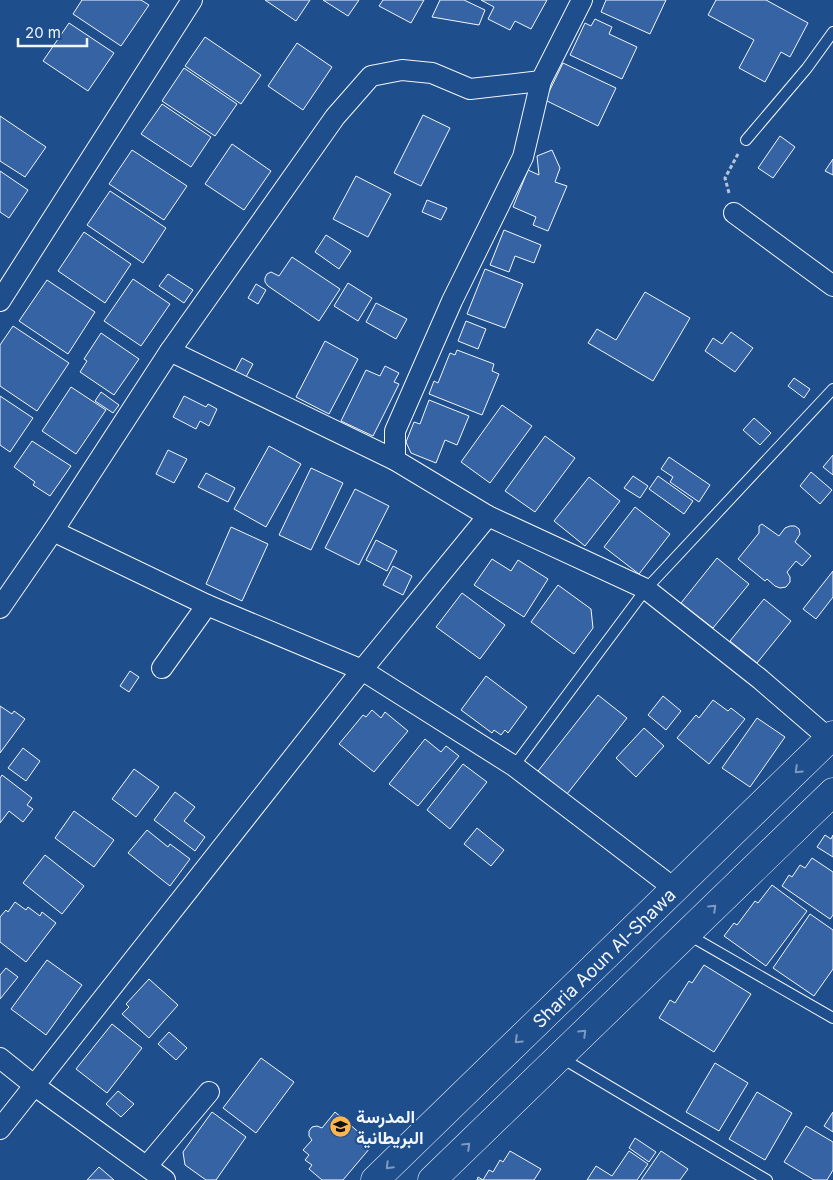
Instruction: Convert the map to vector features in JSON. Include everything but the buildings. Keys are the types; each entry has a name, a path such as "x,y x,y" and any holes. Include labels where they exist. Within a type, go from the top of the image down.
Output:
{"main road":[{"name":"Sharia Aoun Al-Shawa","path":"375,1180 832,739"},
{"path":"432,1180 833,792"}],"street":[{"path":"0,301 192,0"},
{"path":"395,460 396,430 452,301 523,157 541,81 582,0"},
{"path":"0,608 53,531 170,351 335,117 371,76 402,70 432,73 470,89 541,81"},
{"path":"734,213 833,286"},
{"path":"170,351 395,460 488,516 646,589 760,679 832,739"},
{"path":"0,1129 362,670 488,516"},
{"path":"53,531 207,604 362,670 514,766 675,889"},
{"path":"162,668 207,604"},
{"path":"0,1058 35,1086 165,1180"},
{"path":"147,1166 209,1092"}],"lane":[{"path":"746,140 807,68 833,32"},
{"path":"514,766 646,589 833,389"},
{"path":"686,934 833,1018"},
{"path":"559,1056 767,1180"}],"path":[{"path":"734,213 724,178 746,140"}],"place":[{"name":"المدرسة البريطانية","path":"340,1126"}]}
